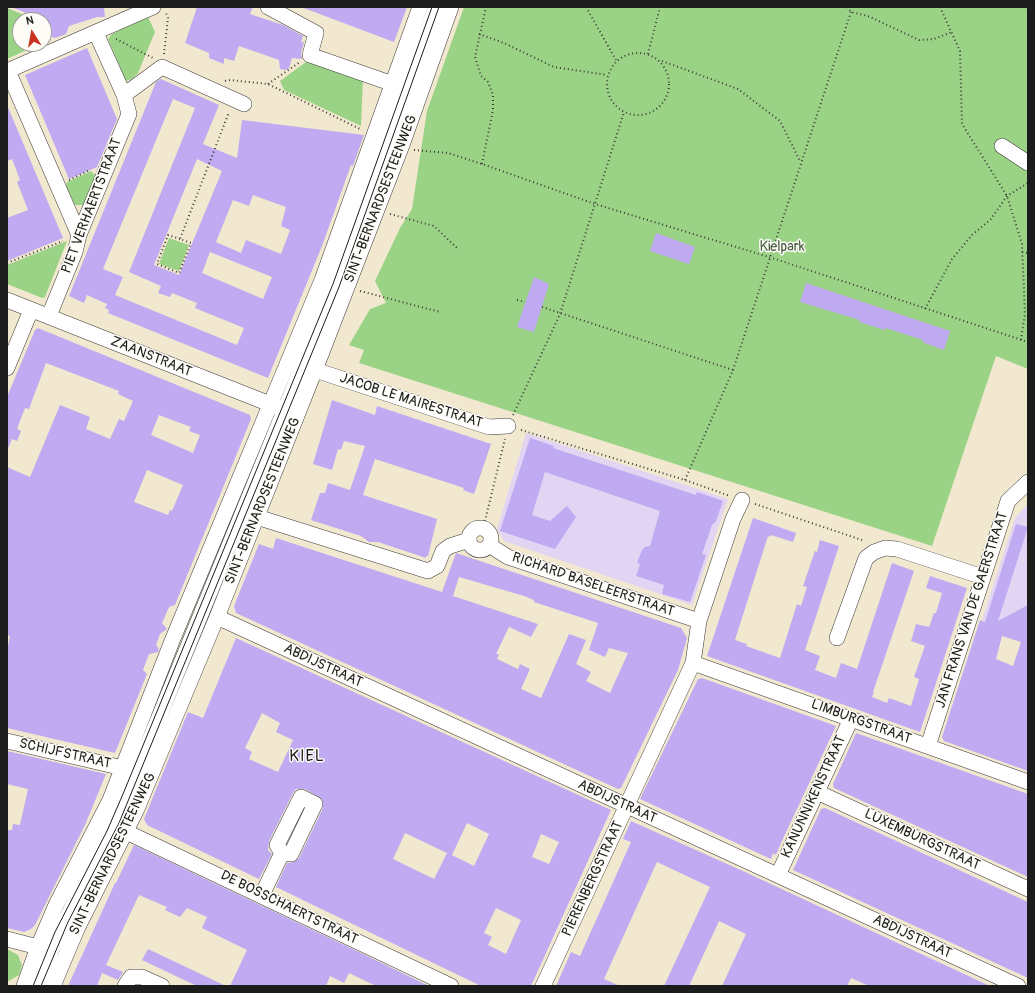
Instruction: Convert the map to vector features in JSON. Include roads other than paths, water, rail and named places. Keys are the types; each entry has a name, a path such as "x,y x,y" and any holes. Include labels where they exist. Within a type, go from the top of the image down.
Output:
{"street":[{"path":"79,235 7,71 153,7"},
{"path":"268,7 316,32 310,55 393,84"},
{"name":"SINT-BERNARDSESTEENWEG","path":"53,986 76,929 114,825 217,616 257,517 284,409 322,280 420,7"},
{"path":"38,986 68,914 114,825 284,409 357,228 436,7"},
{"name":"SINT-BERNARDSESTEENWEG","path":"24,986 38,947 64,888 114,825 123,768 169,648 284,409 315,370 402,145 451,7"},
{"name":"PIET VERHAERTSTRAAT","path":"49,316 75,252 79,235 129,114 124,95 96,33"},
{"path":"124,95 162,67 239,102"},
{"path":"1002,146 1028,163"},
{"name":"ZAANSTRAAT","path":"7,300 284,409"},
{"path":"7,368 31,310"},
{"name":"JACOB LE MAIRESTRAAT","path":"315,370 489,427 508,426"},
{"name":"JAN FRANS VAN DE GAERSTRAAT","path":"928,746 1008,501 1028,482"},
{"name":"PIERENBERGSTRAAT","path":"543,986 693,663 699,621 733,519 742,500"},
{"path":"257,517 428,571 437,566 443,551 450,546 469,540 473,531 477,529 483,529 490,535 489,545"},
{"name":"RICHARD BASELEERSTRAAT","path":"469,540 476,548 482,549 489,545 508,557 699,621"},
{"path":"837,638 866,558 874,552 885,548 897,548 983,577"},
{"name":"ABDIJSTRAAT","path":"217,616 1018,986"},
{"name":"LIMBURGSTRAAT","path":"693,663 1028,782"},
{"name":"KANUNNIKENSTRAAT","path":"778,876 851,719"},
{"name":"SCHIJFSTRAAT","path":"7,741 123,768"},
{"name":"LUXEMBURGSTRAAT","path":"817,792 1028,889"},
{"name":"DE BOSSCHAERTSTRAAT","path":"114,825 451,986"},
{"path":"262,895 282,853"},
{"path":"7,939 38,947"},
{"path":"125,986 131,977 142,977 162,986"}],"tram line":[{"path":"33,986 55,932 107,831 123,794 333,284 432,7"},
{"path":"41,986 68,922 119,823 339,287 439,7"}],"district":[{"name":"KIEL","path":"307,757"}],"park label":[{"name":"Kielpark","path":"782,247"}]}
